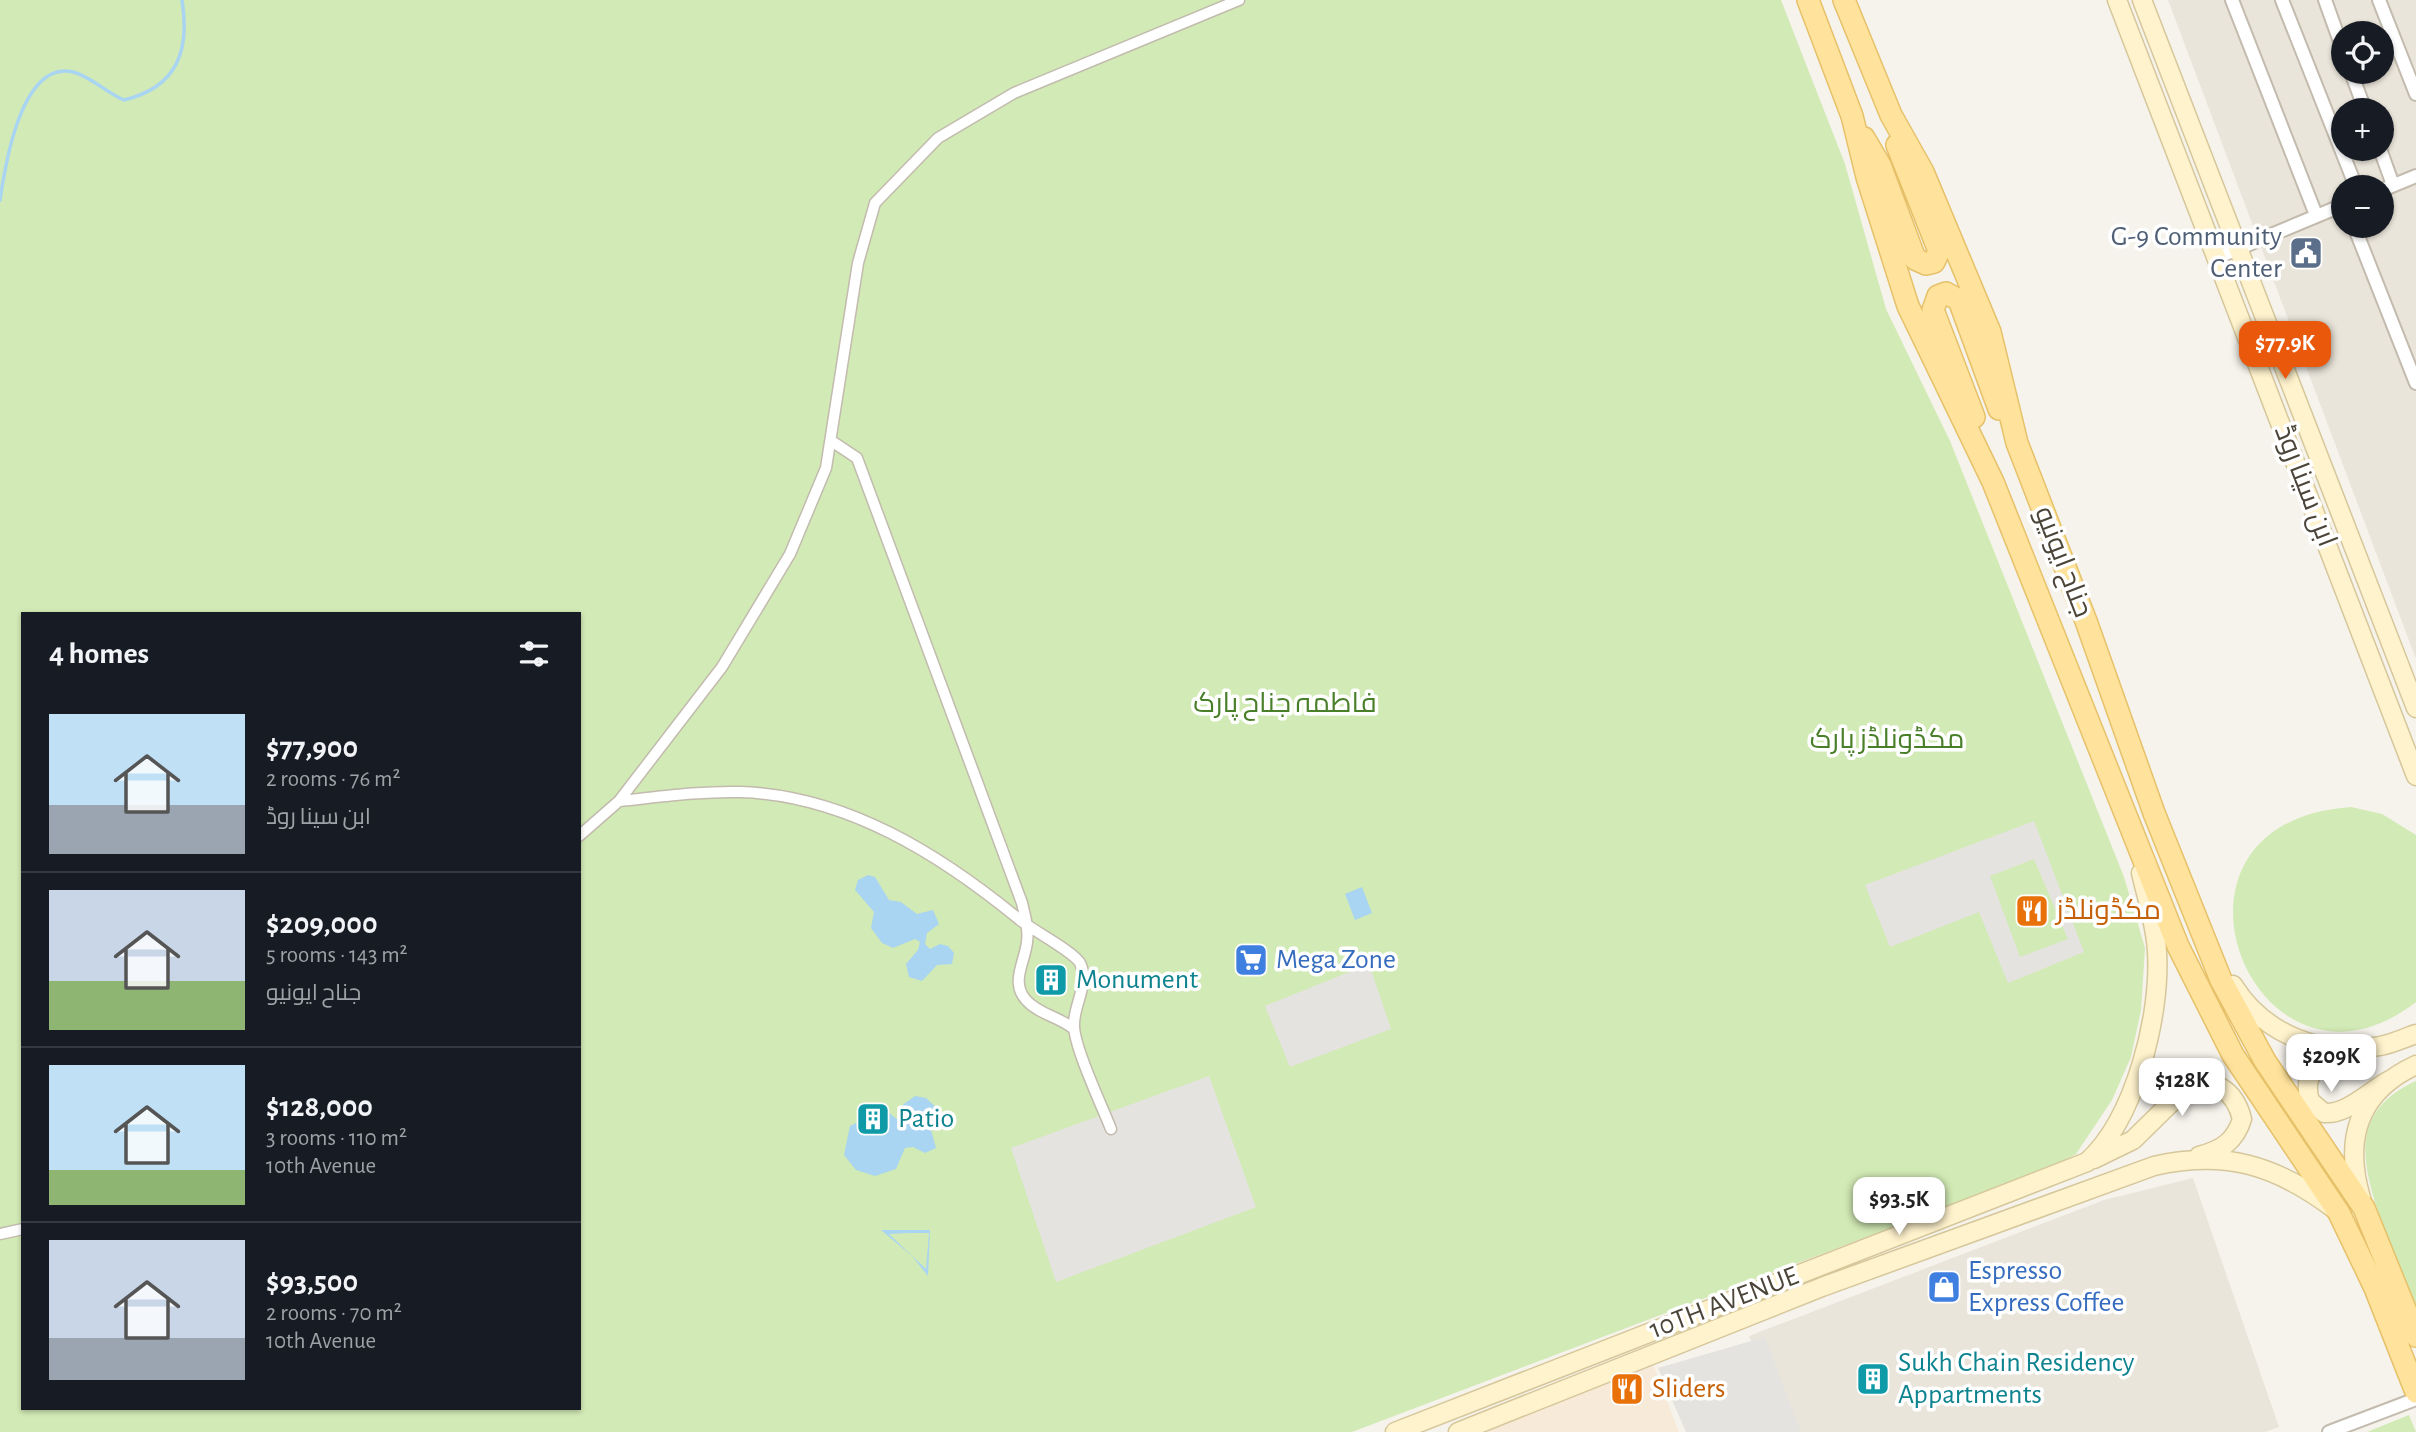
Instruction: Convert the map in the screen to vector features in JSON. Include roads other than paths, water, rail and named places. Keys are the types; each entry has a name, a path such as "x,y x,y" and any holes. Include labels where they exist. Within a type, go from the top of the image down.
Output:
{"main road":[{"name":"جناح ایونیو","path":"1808,0 1852,116 1867,177 1908,306 1993,482 2134,840 2212,1017 2261,1098 2339,1213 2375,1288 2416,1392"},
{"name":"جناح ایونیو","path":"1844,0 1891,115 1923,172 1990,331 2017,443 2086,621 2154,813 2234,1009 2300,1115 2364,1208 2416,1336"},
{"name":"ابن سینا روڈ","path":"2118,0 2416,776"},
{"name":"ابن سینا روڈ","path":"2142,0 2416,708"},
{"path":"1852,116 1880,165 1915,259 1926,264 1934,262 1939,251 1897,145 1891,115"},
{"path":"1993,482 1990,460 1933,310 1938,296 1952,295 1959,300 1999,408 2017,443"},
{"name":"10TH AVENUE","path":"1395,1432 2087,1162 2113,1132 2123,1113 2142,1057 2155,1000 2155,935 2134,840"},
{"path":"2202,934 2243,1001 2259,1018 2296,1039 2316,1046 2366,1048"},
{"path":"2416,1034 2320,1062 2314,1068 2307,1092 2315,1107 2324,1113 2343,1111 2366,1092 2416,1065"},
{"path":"2364,1208 2353,1169 2354,1135 2371,1102 2392,1079"},
{"path":"2087,1162 2133,1140 2173,1099 2194,1084 2211,1083 2225,1089 2239,1107 2242,1119 2238,1132 2220,1150 2181,1161"},
{"name":"10TH AVENUE","path":"1458,1432 1992,1222 2154,1166 2181,1161 2244,1163 2265,1167 2301,1185 2339,1213"},
{"path":"1744,1296 1752,1315"}],"street":[{"path":"581,834 619,801 729,656 790,554 819,490 832,442 849,318 875,203 900,174 938,138 1014,93 1239,0"},
{"path":"2232,0 2316,215"},
{"path":"2282,0 2351,175"},
{"path":"2325,0 2333,21"},
{"path":"2379,0 2416,94"},
{"path":"2394,184 2416,176"},
{"path":"2216,258 2331,209"},
{"path":"2359,238 2416,383"},
{"path":"832,442 856,458 998,834 1027,925 1027,943 1018,972 1021,992 1035,1007 1061,1018 1074,1029 1111,1129"},
{"path":"619,801 742,792 795,799 849,815 937,858 1078,959 1084,981 1074,1029"},
{"path":"0,1234 21,1229"},
{"path":"2329,1432 2416,1399"}],"water":[{"path":"868,875 875,877 889,900 901,902 917,914 933,910 939,924 927,933 925,944 930,949 940,944 948,946 954,953 952,964 937,965 922,981 909,977 906,964 918,950 920,942 915,939 893,948 882,943 871,928 874,912 855,890 858,880"},
{"path":"1362,887 1372,913 1355,920 1345,894"},
{"path":"915,1096 926,1098 940,1111 939,1120 930,1126 936,1148 925,1153 913,1147 905,1148 896,1169 875,1176 856,1170 844,1155 850,1126 860,1121 877,1125 888,1112 898,1120 901,1106"},
{"path":"881,1230 930,1230 928,1276 912,1256","holes":["909,1233 929,1233 926,1269 889,1234"]}],"waterway":[{"path":"0,200 6,164 19,119 28,98 40,82 55,73 73,72 124,100 157,86 168,76 181,50 184,35 182,0"}],"place":[{"name":"G-9 Community Center","path":"2306,253"},
{"name":"مکڈونلڈز","path":"2032,911"},
{"name":"Mega Zone","path":"1251,960"},
{"name":"Monument","path":"1051,980"},
{"name":"Patio","path":"873,1119"},
{"name":"Espresso Express Coffee","path":"1944,1287"},
{"name":"Sukh Chain Residency Appartments","path":"1873,1379"},
{"name":"Sliders","path":"1627,1389"}],"park label":[{"name":"فاطمہ جناح پارک","path":"1285,704"},
{"name":"مکڈونلڈز پارک","path":"1887,740"}]}
